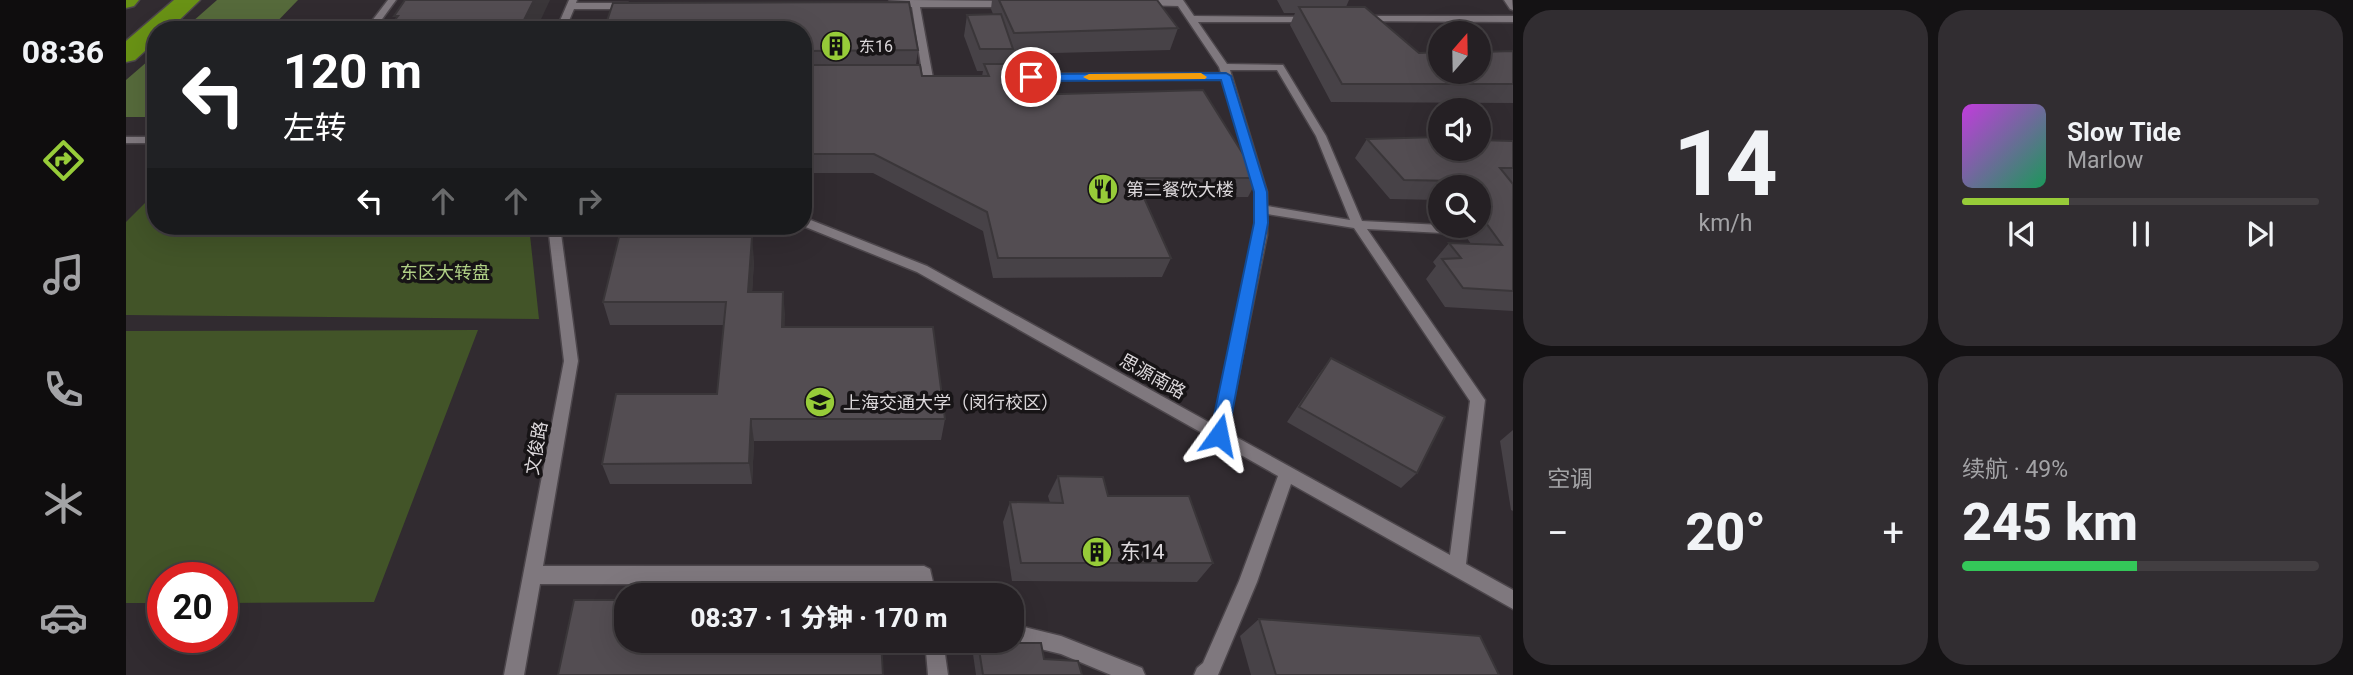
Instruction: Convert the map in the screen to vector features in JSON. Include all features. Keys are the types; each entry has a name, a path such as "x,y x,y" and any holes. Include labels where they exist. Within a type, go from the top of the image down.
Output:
{"highway":[{"path":"126,25 158,0"},
{"path":"164,21 188,0"},
{"path":"126,54 147,36"}],"lane":[{"path":"376,21 392,0"},
{"path":"1508,0 1513,7"},
{"path":"1126,3 1180,1 1225,72 1261,192 1261,235 1219,435"},
{"path":"916,2 928,78"},
{"path":"880,5 916,2 1028,4"},
{"path":"564,21 572,3 645,6"},
{"path":"1192,19 1325,19"},
{"path":"1352,19 1513,19"},
{"path":"996,78 1225,72 1280,67 1321,136 1358,225 1478,400 1457,569"},
{"path":"914,78 942,78"},
{"path":"126,140 147,140"},
{"path":"1261,209 1358,225 1428,228"},
{"name":"思源南路","path":"812,225 922,269 1513,600"},
{"name":"文俊路","path":"514,675 571,361 555,235"},
{"path":"1205,675 1210,670 1248,582 1287,473"},
{"path":"533,575 924,575 925,583"},
{"path":"1024,636 1061,645 1135,675"},
{"path":"935,653 938,675"}],"green space":[{"path":"217,0 298,0 278,21 193,21"},
{"path":"147,62 147,117 126,117 126,80"},
{"name":"东区大转盘","path":"147,201 147,235 530,235 539,319 126,315 126,222"},
{"path":"478,330 374,602 238,603 238,562 147,562 147,603 126,603 126,331"}],"building":[{"path":"405,0 534,0 524,21 394,21 398,16 394,16"},
{"path":"999,0 1157,0 1178,28 1014,33"},
{"path":"909,2 918,50 812,51 812,21 607,21 613,3"},
{"path":"1299,7 1365,7 1419,53 1428,53 1428,84 1342,84"},
{"path":"1001,14 1013,49 980,49 967,15"},
{"path":"1513,51 1513,84 1491,84 1491,52"},
{"name":"第二餐饮大楼","path":"984,64 1016,64 1026,95 1203,90 1258,178 1135,178 1171,258 998,258 987,212 874,154 812,154 812,65 920,65 922,76 989,76"},
{"path":"1428,137 1428,161 1491,161 1491,140 1513,141 1513,168 1500,168 1513,184 1513,291 1463,288 1442,259 1461,258 1449,243 1502,245 1491,230 1491,175 1428,175 1428,180 1404,180 1367,139"},
{"path":"619,237 752,237 748,292 783,292 782,327 933,327 945,419 751,419 749,463 602,464 616,394 717,394 726,302 603,302"},
{"path":"1331,358 1445,417 1417,473 1299,407"},
{"name":"东14","path":"1058,476 1103,477 1108,496 1189,496 1213,563 1021,563 1010,502 1063,503"},
{"path":"574,600 614,600 614,653 882,653 883,675 558,675"},
{"path":"1259,619 1480,636 1499,675 1276,675"},
{"path":"1024,643 1041,643 1044,659 1078,661 1082,675 983,675 980,653 1024,653"}],"slow traffic":[{"path":"1089,77 1201,77"}],"place":[{"name":"东16","path":"836,46"},
{"name":"第二餐饮大楼","path":"1103,189"},
{"name":"上海交通大学（闵行校区）","path":"820,402"},
{"name":"东14","path":"1097,552"}],"route":[{"path":"1031,77 1226,76 1261,192 1261,235 1219,435"}]}
